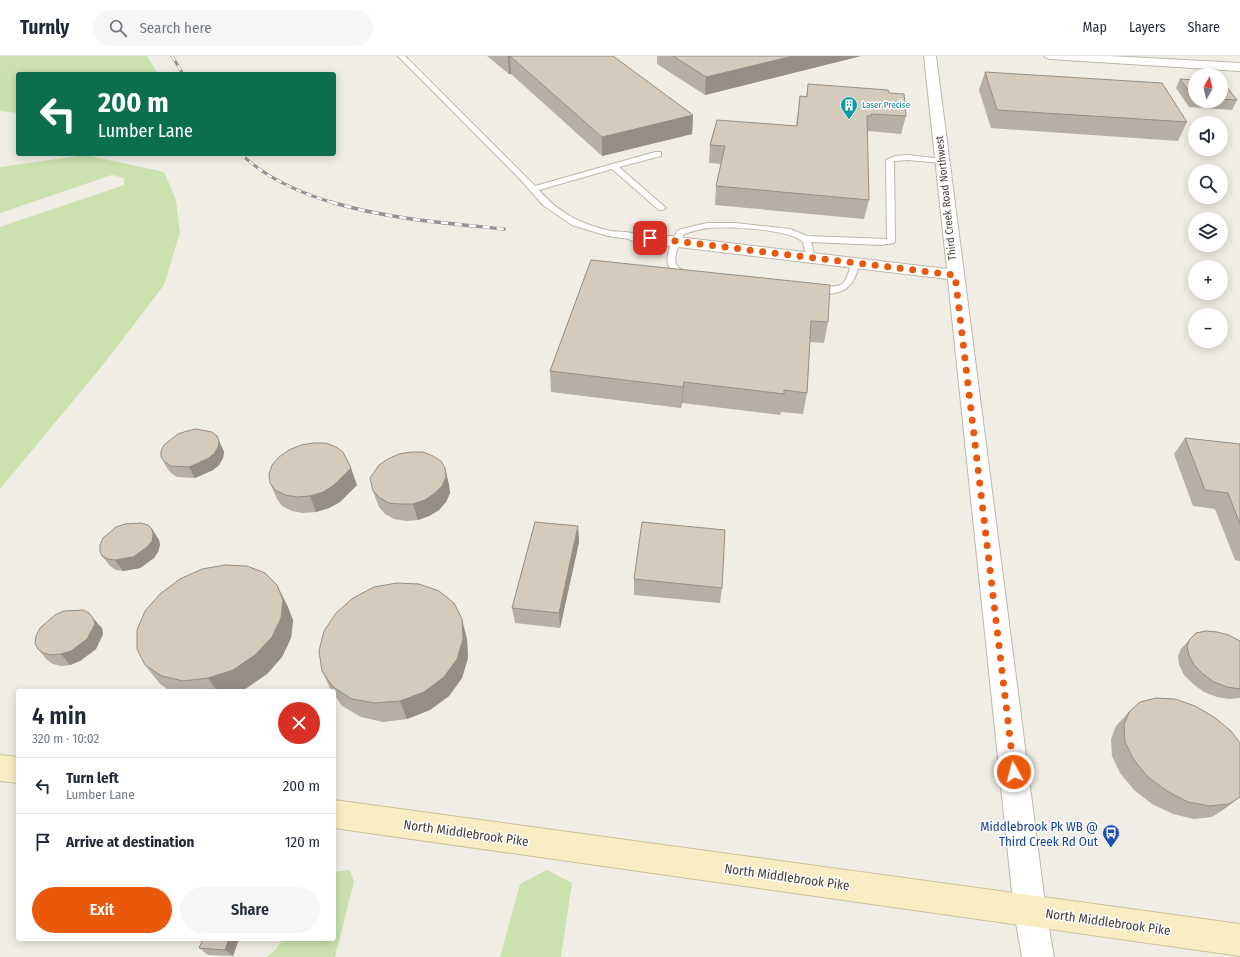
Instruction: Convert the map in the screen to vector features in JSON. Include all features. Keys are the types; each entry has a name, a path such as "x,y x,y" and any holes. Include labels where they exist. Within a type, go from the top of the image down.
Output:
{"main road":[{"path":"0,768 16,770"},
{"name":"North Middlebrook Pike","path":"336,814 1240,940"}],"street":[{"name":"Third Creek Road Northwest","path":"930,56 1030,911 1038,957"},
{"path":"1050,56 1240,68"},
{"path":"636,237 955,275"}],"lane":[{"path":"401,56 534,189 546,203 575,223 608,233 636,237"},
{"path":"534,189 658,154"},
{"path":"695,275 680,272 674,269 672,263 676,242 681,232 689,228 728,225 790,232 805,239 882,242 891,241 890,160 904,158 942,161"},
{"path":"614,167 662,208"},
{"path":"805,239 810,246 811,258"},
{"path":"803,288 827,291 842,288 851,281 855,263"}],"green space":[{"path":"0,56 147,56 157,72 16,72 16,113 0,111"},
{"path":"78,156 90,156 164,172 176,200 180,232 164,285 106,361 0,489 0,227 124,185 124,178 112,175 0,213 0,167"},
{"path":"350,870 354,882 335,957 267,957 276,949 282,941 336,941 336,872"},
{"path":"547,870 572,883 561,957 500,957 520,884"}],"building":[{"path":"510,56 613,56 693,115 602,137"},
{"path":"673,56 793,56 706,77"},
{"path":"985,72 1162,83 1187,122 997,110"},
{"path":"1180,79 1188,80 1188,90"},
{"path":"808,84 888,90 889,93 904,94 906,116 871,114 871,116 867,116 869,200 716,186 725,146 710,145 717,120 797,126 800,96 807,97"},
{"path":"1228,89 1237,100 1228,99"},
{"path":"591,260 830,285 828,322 811,321 807,393 784,390 784,394 684,382 683,387 550,371"},
{"path":"196,429 212,432 217,436 219,441 218,447 214,454 207,459 189,467 171,466 165,462 161,457 161,451 164,445 178,434"},
{"path":"1185,438 1240,444 1240,524 1228,493 1205,490"},
{"path":"326,443 336,447 343,452 351,468 334,485 323,492 310,496 297,497 285,495 275,490 270,483 269,474 272,465 279,457 289,450 301,445"},
{"path":"423,452 441,461 445,468 446,477 442,486 425,500 413,504 389,503 380,498 373,491 370,478 379,465 388,459 399,454"},
{"path":"535,522 578,526 559,613 512,608"},
{"path":"642,522 725,530 722,588 634,579"},
{"path":"141,523 148,525 152,529 152,541 147,547 133,557 115,560 102,556 100,545 103,538 116,527 125,524"},
{"path":"225,565 247,566 265,573 277,585 283,600 281,618 272,637 255,655 233,670 208,678 183,681 162,676 145,665 137,649 137,630 145,611 160,594 180,579 202,569"},
{"path":"397,583 419,584 439,591 454,603 462,619 463,639 457,659 444,677 424,692 400,701 375,703 352,699 333,687 322,671 319,651 324,631 336,613 353,598 374,587"},
{"path":"83,610 89,613 95,624 87,639 71,651 61,654 51,655 43,653 38,649 35,644 36,636 40,628 55,615 64,611"},
{"path":"1206,631 1229,635 1240,641 1240,689 1227,687 1214,682 1194,665 1189,655 1187,646 1190,639 1196,633"},
{"path":"1156,698 1175,699 1195,706 1214,717 1231,731 1240,743 1240,797 1229,804 1210,806 1188,802 1167,791 1148,777 1134,760 1125,742 1124,725 1129,712 1140,702"},
{"path":"202,941 228,941 225,950 199,948"}],"railway":[{"path":"172,56 182,72"},
{"path":"243,156 262,171 284,184 309,195 334,203"},
{"path":"331,202 374,213 504,229"}],"place":[{"name":"Laser Precise","path":"849,120"},
{"name":"Middlebrook Pk WB @ Third Creek Rd Out","path":"1111,848"}],"route":[{"path":"650,238 955,275 1014,772"}]}
